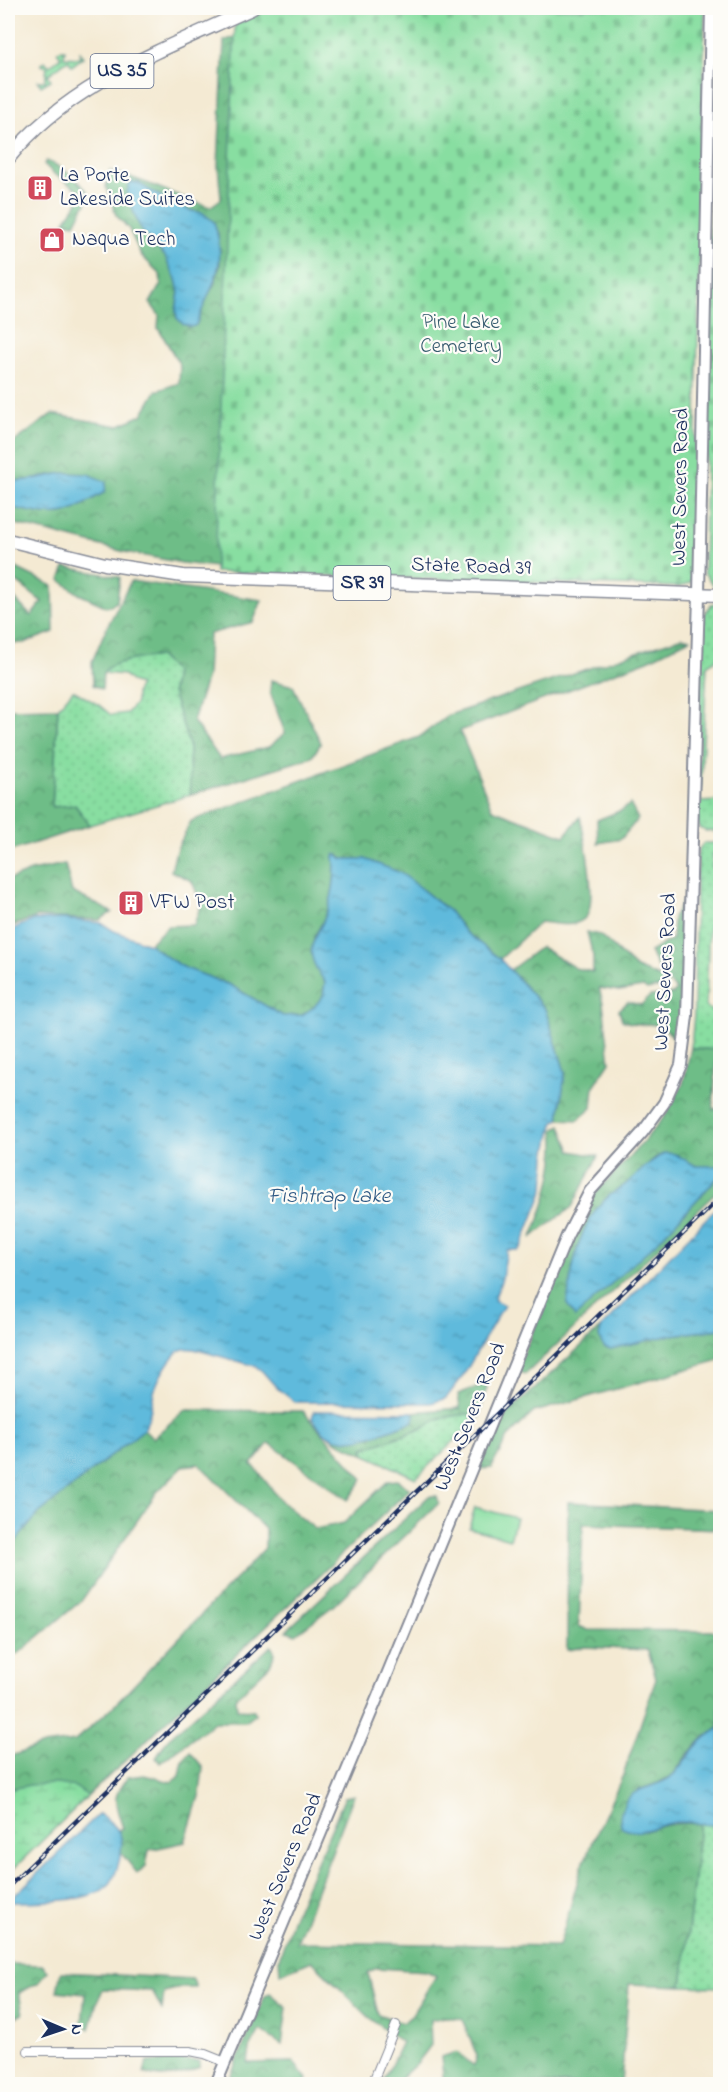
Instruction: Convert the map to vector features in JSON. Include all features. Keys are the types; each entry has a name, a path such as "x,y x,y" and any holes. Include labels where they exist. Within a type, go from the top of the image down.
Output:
{"main road":[{"name":"US 35","path":"9,154 75,98 135,64 253,8"},
{"name":"State Road 39","path":"8,540 105,564 183,576 720,595"}],"street":[{"name":"West Severs Road","path":"216,2085 567,1236 590,1191 656,1116 675,1082 681,1065 687,1016 699,594 711,8"},
{"path":"372,2085 396,2025"},
{"path":"28,2051 190,2051 225,2062"}],"green space":[{"name":"Pine Lake Cemetery","path":"269,8 705,8 691,582 680,587 215,572 235,25"},
{"path":"259,28 232,569 182,563 125,552 8,522 8,507 40,513 64,513 105,492 106,482 85,475 64,473 16,481 8,490 8,451 13,443 52,414 118,426 142,415 156,391 179,383 180,365 158,328 159,315 150,303 161,284 160,274 141,255 129,229 116,215 106,187 110,171 210,207 221,199 218,166 224,41","holes":["138,183 177,205 203,213 218,233 220,265 215,283 196,325 188,327 177,318 179,292 176,279 165,256 150,242 137,221 129,198"]},
{"path":"65,50 64,57 79,58 80,52 83,57 72,66 68,60 48,75 51,80 41,86 38,81 45,81 47,67 41,65 45,61 49,66 61,57 57,52"},
{"path":"46,161 70,175 90,195 75,224 65,222 83,195 82,192 54,174 44,164"},
{"path":"711,194 720,194 720,587 714,587 704,572"},
{"path":"8,564 53,586 54,632 24,643 8,644 8,603 14,598 31,616 42,602 8,578"},
{"path":"65,567 120,577 117,602 107,607 79,594 60,580"},
{"path":"131,581 262,600 253,622 209,634 207,676 193,721 220,759 269,747 285,733 270,692 271,680 293,686 321,743 312,757 190,795 189,745 172,692 175,672 159,656 137,659 119,663 106,670 103,674 102,689 93,685 92,662"},
{"path":"720,603 720,657 707,666 700,802 720,801 720,832 700,828 697,819 702,626 704,614 711,605"},
{"path":"682,637 690,639 648,660 460,731 492,809 564,836 580,817 591,885 589,911 581,921 564,924 540,922 500,959 465,932 449,911 423,890 365,859 343,859 339,855 334,857 334,879 330,903 313,944 315,961 325,982 323,996 314,1007 302,1015 283,1016 230,985 185,968 149,944 168,926 194,925 201,904 192,881 171,871 176,851 191,821 419,737 449,715"},
{"path":"159,656 175,672 172,692 189,745 190,795 90,825 75,805 52,807 58,708 73,690 111,715 127,713 136,703 136,692 140,685 133,683 124,675 103,673 121,662"},
{"path":"58,708 52,807 75,805 90,825 8,852 8,709"},
{"path":"630,804 638,819 621,839 598,843 597,820 622,810"},
{"path":"704,843 720,843 720,855 713,854 712,868 720,868 720,925 709,925 706,1007 716,1013 717,1050 691,1048 694,1014 697,855"},
{"path":"65,864 72,892 112,912 100,920 37,917 14,925 8,931 8,880 31,871"},
{"path":"686,896 685,989 681,1038 677,1043 664,1028 658,1025 622,1020 619,1010 628,1002 641,1005 650,996 673,994 676,990 669,982 665,986 647,990 643,987 619,991 599,988 610,1062 594,1086 592,1108 578,1120 559,1119 565,1072 545,1009 510,970 541,947 575,968 593,972 593,956 587,932 600,935 636,968 663,979 650,952 672,939 673,917"},
{"path":"691,1048 717,1050 713,1110 720,1107 720,1167 696,1166 675,1154 665,1153 655,1158 626,1184 606,1198 591,1219 581,1239 572,1269 659,1240 720,1175 720,1189 526,1374 516,1371 589,1200 665,1116 683,1084"},
{"path":"561,1125 571,1151 598,1156 572,1207 532,1237 542,1212 553,1171 554,1130"},
{"path":"602,1327 599,1336 671,1335 720,1329 720,1360 534,1412 508,1437 491,1468 478,1469 493,1432 509,1412"},
{"path":"488,1383 479,1417 467,1414 440,1418 416,1431 364,1448 364,1454 335,1441 326,1434 360,1438 380,1434 412,1422 415,1416 413,1412 460,1408 458,1394"},
{"path":"185,1410 303,1411 363,1479 348,1500 269,1443 252,1464 282,1502 315,1529 344,1523 388,1481 397,1480 410,1489 88,1796 75,1787 11,1788 8,1790 8,1757 43,1745 75,1741 113,1707 265,1548 265,1529 199,1464 183,1466 157,1492 82,1600 19,1653 8,1657 8,1551 38,1514 144,1429 153,1438"},
{"path":"467,1414 479,1417 416,1478 364,1454 364,1448 416,1431 440,1418"},
{"path":"429,1496 437,1496 439,1503 333,1606 296,1634 286,1631"},
{"path":"568,1502 720,1510 720,1529 583,1524 579,1626 588,1630 720,1631 719,1728 705,1736 687,1755 673,1775 638,1790 645,1831 672,1824 700,1824 682,1986 629,1984 621,2084 444,2084 441,2057 457,2052 474,2066 477,2056 462,2019 445,2017 430,2020 431,2045 418,2062 398,2081 399,2084 382,2084 402,2042 374,2022 312,1961 280,1974 279,1959 292,1920 345,1797 354,1795 297,1942 559,1946 582,1866 623,1775 656,1679 648,1650 585,1647 567,1650","holes":["376,1968 427,1971 436,1976 411,2016 403,2023 378,2014 368,1973"]},
{"path":"475,1507 516,1518 510,1539 469,1528"},
{"path":"271,1646 275,1653 270,1665 236,1698 237,1709 254,1710 255,1714 245,1722 214,1722 160,1763 156,1758 168,1739"},
{"path":"190,1752 203,1767 200,1793 185,1842 149,1850 146,1866 137,1873 121,1853 121,1838 118,1830 123,1828 116,1801 118,1790 128,1777 144,1775 171,1782 180,1776 183,1760"},
{"path":"57,1784 75,1787 88,1796 8,1874 8,1790 29,1785"},
{"path":"700,1824 720,1824 720,1987 682,1986"},
{"path":"8,1964 42,1965 48,1971 38,1983 19,1993 23,2014 15,2017 8,2000"},
{"path":"61,1972 193,1979 196,1988 181,1988 164,1992 162,2010 152,1991 103,1989 90,2029 82,2023 85,1994 57,1991"},
{"path":"270,1993 287,2007 282,2045 260,2030 250,2048 248,2063 293,2062 307,2079 305,2084 245,2084 230,2077 265,1996"},
{"path":"200,2061 199,2067 172,2076 158,2077 144,2073 147,2062"}],"water":[{"path":"130,182 138,183 168,201 203,213 214,222 220,252 219,264 196,325 192,327 183,324 177,318 179,292 176,279 165,256 143,232 137,221 127,193"},
{"path":"65,473 88,474 106,482 105,492 64,513 40,513 8,507 8,490 16,481"},
{"name":"Fishtrap Lake","path":"335,854 343,859 365,859 401,873 449,911 465,932 500,959 545,1009 565,1072 559,1119 553,1124 546,1156 544,1189 521,1247 518,1250 507,1250 502,1278 494,1300 504,1305 463,1376 446,1398 431,1403 295,1402 255,1366 194,1349 179,1351 158,1381 144,1429 38,1514 8,1551 8,936 15,928 34,920 63,919 101,923 114,931 149,944 185,968 230,985 283,1016 302,1015 314,1007 323,996 325,982 314,964 311,952 313,941 328,911 332,895"},
{"path":"665,1153 675,1154 696,1166 720,1166 720,1175 659,1240 575,1317 567,1304 569,1290 578,1247 589,1220 609,1196 649,1163"},
{"path":"720,1204 720,1329 671,1335 611,1349 603,1347 599,1336 602,1327"},
{"path":"314,1411 413,1412 415,1416 412,1422 380,1433 344,1440 334,1438 323,1431 312,1418"},
{"path":"720,1728 720,1824 677,1822 643,1831 622,1828 621,1813 628,1798 640,1790 668,1779 699,1743"},
{"path":"99,1814 117,1829 121,1838 120,1859 111,1882 92,1895 78,1898 8,1902"}],"railway":[{"path":"8,1887 720,1198"}],"place":[{"name":"La Porte Lakeside Suites","path":"40,188"},
{"name":"Naqua Tech","path":"52,240"},
{"name":"VFW Post","path":"131,903"}]}
